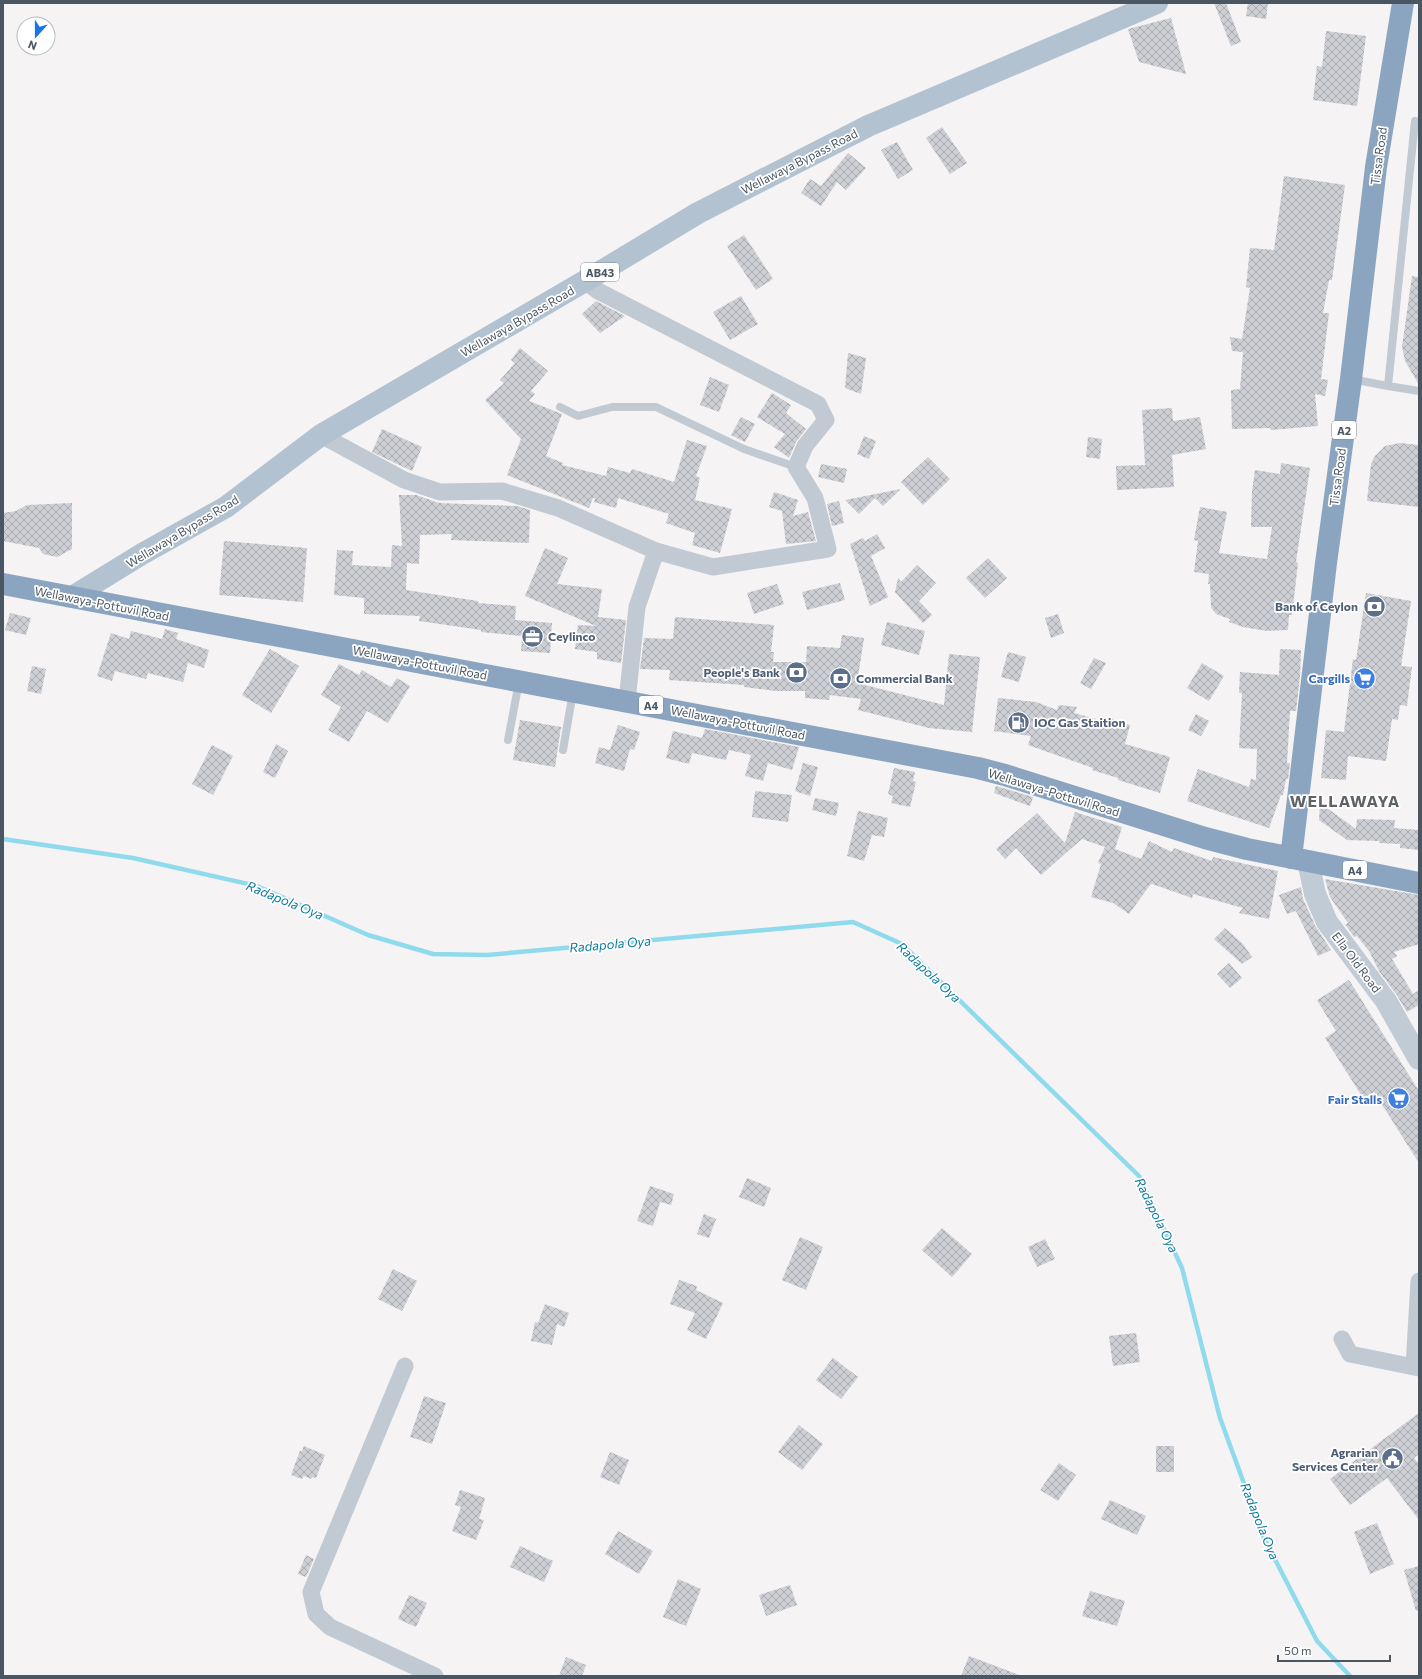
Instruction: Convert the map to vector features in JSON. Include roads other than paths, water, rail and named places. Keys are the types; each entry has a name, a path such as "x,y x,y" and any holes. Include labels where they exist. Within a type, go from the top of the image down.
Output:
{"highway":[{"name":"Tissa Road","path":"1300,859 1326,563 1351,379 1376,166 1403,3"},
{"name":"Wellawaya-Pottuvil Road","path":"3,584 985,770 1205,838 1419,883"}],"main road":[{"name":"Wellawaya Bypass Road","path":"72,597 136,558 226,507 321,435 585,281 698,213 868,126 1158,3"},
{"name":"Ella Old Road","path":"1300,859 1327,922 1386,1001 1419,1059"}],"street":[{"path":"321,435 404,480 440,492 502,491 558,508 656,551 713,568 828,549 815,498 796,467 805,446 826,420 818,404 598,291 585,281"},
{"path":"627,701 637,607 656,551"},
{"path":"1342,1339 1350,1354 1416,1367 1419,1288"},
{"path":"405,1366 311,1592 316,1614 330,1626 435,1676"}],"lane":[{"path":"1388,386 1415,121 1419,122"},
{"path":"1351,379 1419,392"},
{"path":"560,407 578,416 612,407 656,407 744,449 796,467"},
{"path":"508,740 519,681"},
{"path":"563,750 573,691"}],"waterway":[{"name":"Radapola Oya","path":"3,839 133,858 257,886 368,935 433,954 487,955 853,922 902,944 1139,1176 1182,1268 1220,1418 1264,1538 1317,1641 1350,1676"}],"place":[{"name":"Bank of Ceylon","path":"1374,606"},
{"name":"Ceylinco","path":"532,636"},
{"name":"People's Bank","path":"796,672"},
{"name":"Commercial Bank","path":"840,678"},
{"name":"Cargills","path":"1365,678"},
{"name":"IOC Gas Staition","path":"1018,722"},
{"name":"Fair Stalls","path":"1398,1099"},
{"name":"Agrarian Services Center","path":"1393,1459"}],"district":[{"name":"WELLAWAYA","path":"1345,800"}]}
